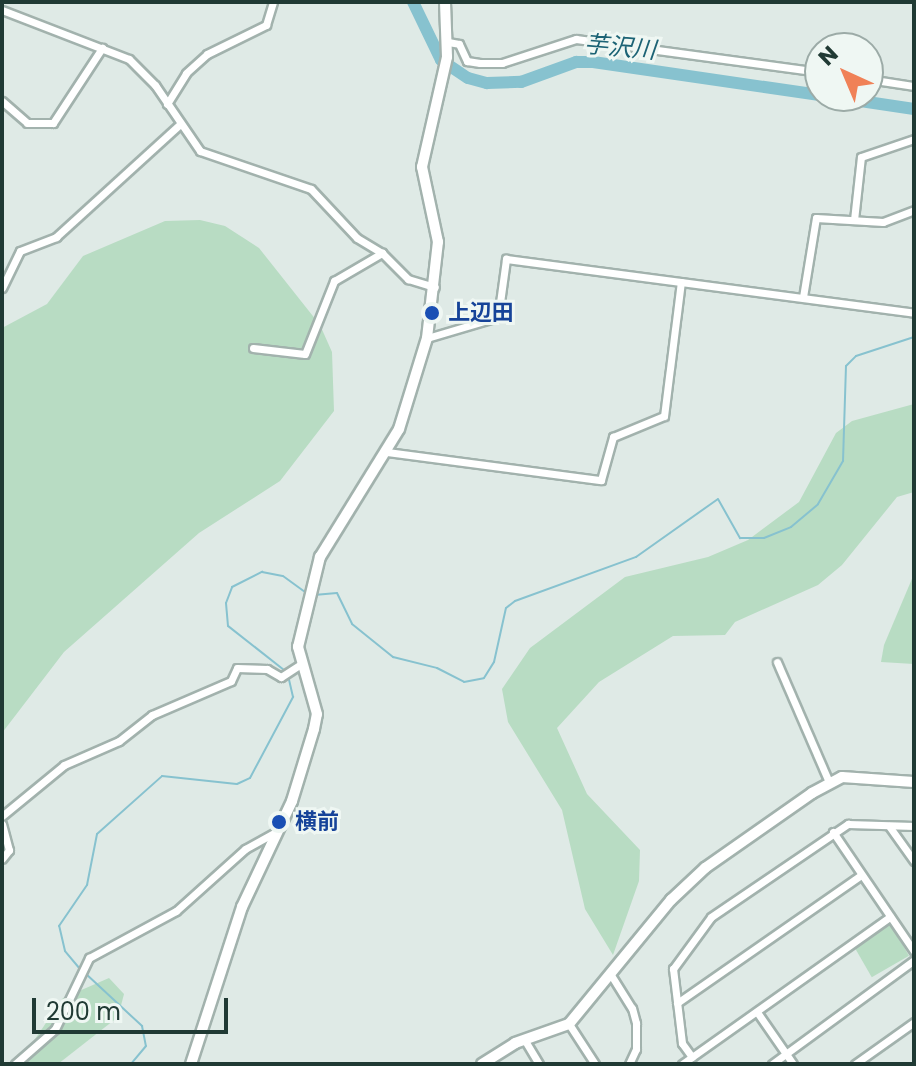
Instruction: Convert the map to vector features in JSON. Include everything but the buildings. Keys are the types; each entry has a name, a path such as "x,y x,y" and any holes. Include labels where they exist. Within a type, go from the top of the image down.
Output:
{"street":[{"path":"167,104 193,64 266,25 273,2"},
{"path":"191,1064 242,907 274,833 292,801 317,714 297,667 308,599 325,542 387,452 427,338 436,288 438,242 422,167 447,57 445,2"},
{"path":"2,10 102,48 135,64 204,154 311,189 357,238 382,253 408,279 436,288"},
{"path":"448,42 459,44 467,61 480,63 502,63 576,39 804,70"},
{"path":"2,101 27,123 53,123 102,48"},
{"path":"884,81 914,86"},
{"path":"2,288 20,251 56,237 179,125"},
{"path":"854,220 861,157 914,139"},
{"path":"803,297 816,218 883,222 914,210"},
{"path":"253,348 305,354 334,281 382,253"},
{"path":"427,338 498,317 506,259 914,313"},
{"path":"387,452 601,480 613,437 664,416 681,282"},
{"path":"777,662 829,782"},
{"path":"2,816 64,765 119,741 152,715 231,681 237,668 254,666 283,676 297,667"},
{"path":"482,1064 524,1039 569,1024 671,900 705,868 829,782 842,777 914,782"},
{"path":"2,824 9,850 2,859"},
{"path":"692,1057 682,1043 673,969 711,917 848,824 914,826"},
{"path":"889,826 914,861"},
{"path":"833,832 914,951"},
{"path":"15,1064 55,1029 81,969 105,948 146,931 176,911 245,849 274,833"},
{"path":"677,1003 861,875"},
{"path":"682,1064 890,917"},
{"path":"772,1064 914,960"},
{"path":"611,975 632,1008 636,1023 636,1049 629,1064"},
{"path":"757,1012 793,1064"},
{"path":"855,1064 914,1022"},
{"path":"569,1024 595,1064"},
{"path":"524,1039 539,1064"}],"green space":[{"path":"200,220 225,226 259,248 320,325 332,352 334,411 280,481 199,533 64,652 2,733 2,328 47,304 83,256 165,221"},
{"path":"914,404 914,492 897,497 842,565 818,585 735,622 725,635 673,636 599,682 557,728 587,794 640,850 639,881 613,955 585,909 562,810 508,722 502,689 530,648 625,577 708,557 748,540 799,502 836,433 852,421"},
{"path":"914,574 914,664 881,662 884,645"},
{"path":"889,921 909,956 872,977 852,942"},
{"path":"109,978 124,994 118,1017 58,1064 18,1064 63,998"}],"waterway":[{"name":"芋沢川","path":"413,2 441,60 468,78 487,83 521,82 576,62 593,62 804,93"},
{"name":"芋沢川","path":"884,105 914,109"},
{"path":"314,595 337,593 352,624 393,657 437,668 464,682 484,678 494,662 506,608 515,601 636,557 718,499 740,538 764,538 791,527 818,504 843,461 846,366 856,356 914,337"},
{"path":"284,670 228,626 226,603 232,587 262,572 283,576 308,594"},
{"path":"80,969 65,951 59,926 87,885 97,834 162,776 237,784 250,778 293,697 288,675"},
{"path":"85,973 142,1026 146,1046 131,1064"}],"place":[{"name":"上辺田","path":"432,313"},
{"name":"横前","path":"279,822"}]}
